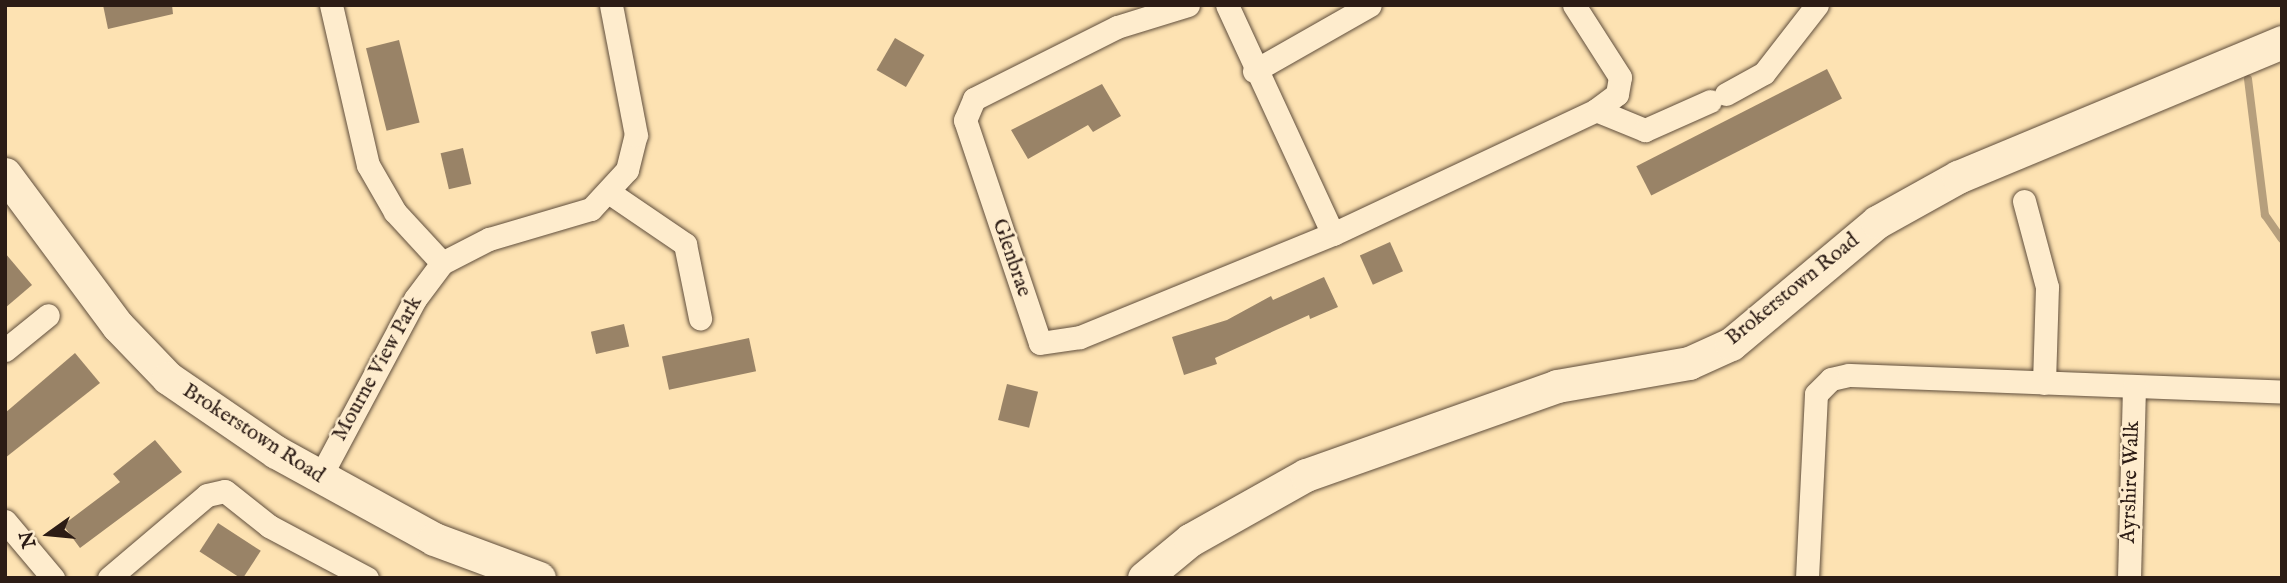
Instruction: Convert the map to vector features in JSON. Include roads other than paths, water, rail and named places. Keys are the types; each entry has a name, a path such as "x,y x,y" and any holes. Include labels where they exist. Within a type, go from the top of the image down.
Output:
{"street":[{"path":"331,5 368,165 395,212 442,263"},
{"name":"Mourne View Park","path":"320,477 415,299 442,263 489,239 582,213 610,194 627,170 636,135 611,5"},
{"name":"Glenbrae","path":"1188,5 1117,27 974,99 965,120 1040,343 1080,337 1333,234 1596,110 1618,94 1620,77 1574,5"},
{"path":"1227,5 1254,71 1333,234"},
{"path":"1254,71 1370,5"},
{"path":"1596,110 1644,130 1718,97 1765,74 1817,5"},
{"name":"Brokerstown Road","path":"1144,578 1190,540 1306,475 1557,386 1689,363 1731,344 1877,222 1958,177 2282,42"},
{"name":"Brokerstown Road","path":"5,174 118,326 168,379 320,477 457,551 539,578"},
{"path":"610,194 685,244 700,318"},
{"path":"2024,201 2047,287 2044,383"},
{"path":"5,350 48,315"},
{"path":"1807,578 1816,394 1831,379 1849,375 2282,392"},
{"name":"Ayrshire Walk","path":"2129,578 2134,386"},
{"path":"108,578 207,495 225,491 269,526 367,578"},
{"path":"5,521 53,578"}],"waterway":[{"path":"2248,79 2265,215 2282,239"}]}
